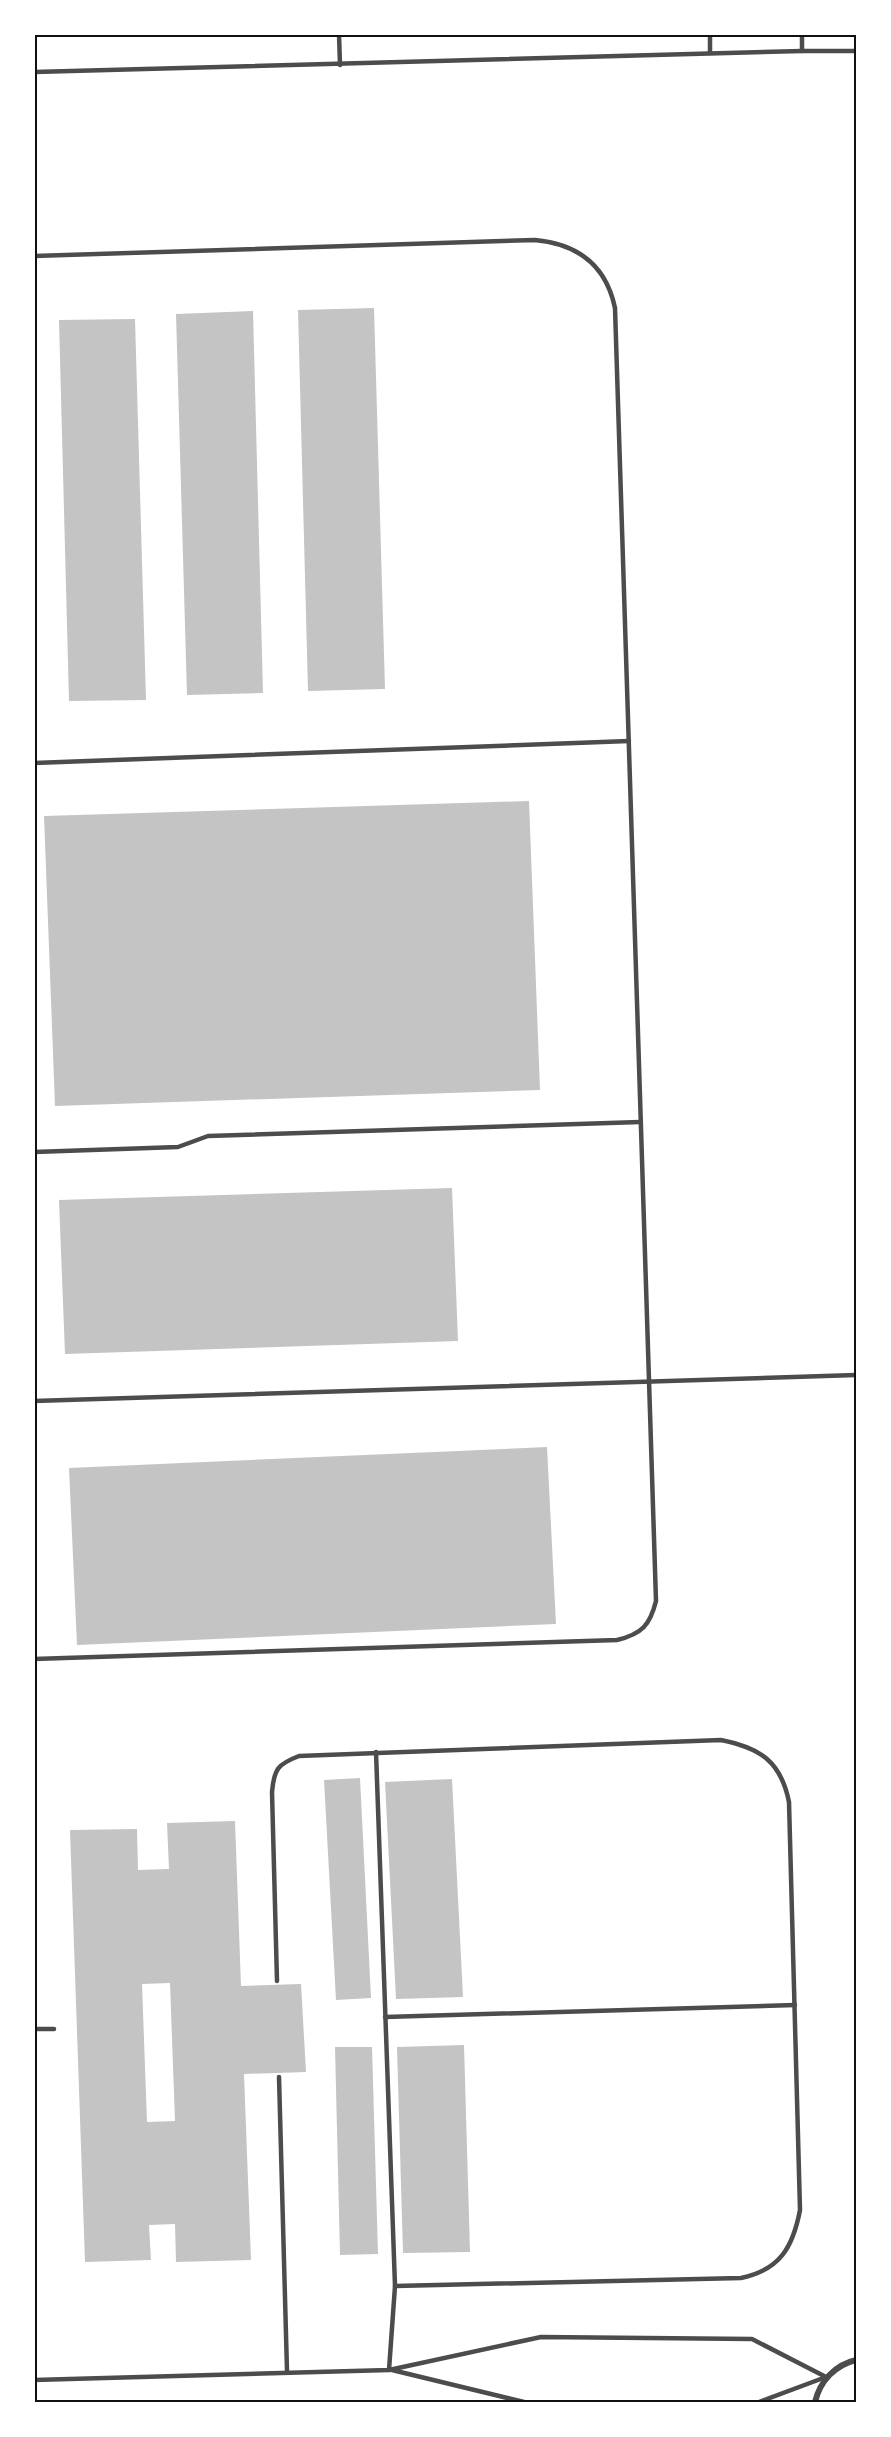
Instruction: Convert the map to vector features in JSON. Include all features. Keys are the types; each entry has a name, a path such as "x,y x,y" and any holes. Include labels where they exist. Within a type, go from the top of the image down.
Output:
{"street":[{"path":"815,2403 826,2377 847,2362 856,2360"}],"lane":[{"path":"339,34 340,65"},
{"path":"710,34 710,53"},
{"path":"802,34 802,51"},
{"path":"34,72 856,51"},
{"path":"34,256 534,240 556,242 579,252 596,267 611,288 615,308 656,1601 653,1614 645,1627 632,1636 617,1640 34,1659"},
{"path":"34,763 629,741"},
{"path":"34,1152 178,1147 208,1136 640,1122"},
{"path":"34,1401 856,1375"},
{"path":"277,1981 273,1776 282,1763 298,1756 721,1740 742,1744 760,1753 775,1766 785,1785 789,1802 800,2210 796,2229 777,2262 760,2274 741,2278 395,2286"},
{"path":"376,1752 395,2286 389,2370"},
{"path":"385,2018 795,2005"},
{"path":"34,2029 54,2029"},
{"path":"279,2077 287,2371"},
{"path":"34,2380 287,2371 389,2370 541,2337 752,2339 826,2377"},
{"path":"389,2370 524,2403"},
{"path":"759,2403 826,2377"}],"building":[{"path":"374,308 385,689 308,691 298,310"},
{"path":"253,311 263,693 187,695 176,314"},
{"path":"135,319 146,700 69,701 59,320"},
{"path":"529,801 540,1090 55,1106 44,816"},
{"path":"452,1188 458,1341 65,1354 59,1200"},
{"path":"547,1447 556,1624 77,1645 69,1468"},
{"path":"360,1778 371,1998 336,2000 324,1780"},
{"path":"452,1779 463,1997 396,1999 385,1782"},
{"path":"235,1821 241,1986 301,1984 306,2072 244,2074 251,2260 176,2262 175,2224 149,2225 151,2260 85,2262 70,1830 137,1829 138,1870 169,1869 167,1823","holes":["170,1983 175,2121 147,2122 142,1984"]},
{"path":"464,2045 470,2252 403,2253 397,2047"},
{"path":"335,2047 372,2047 378,2254 340,2255"}]}
